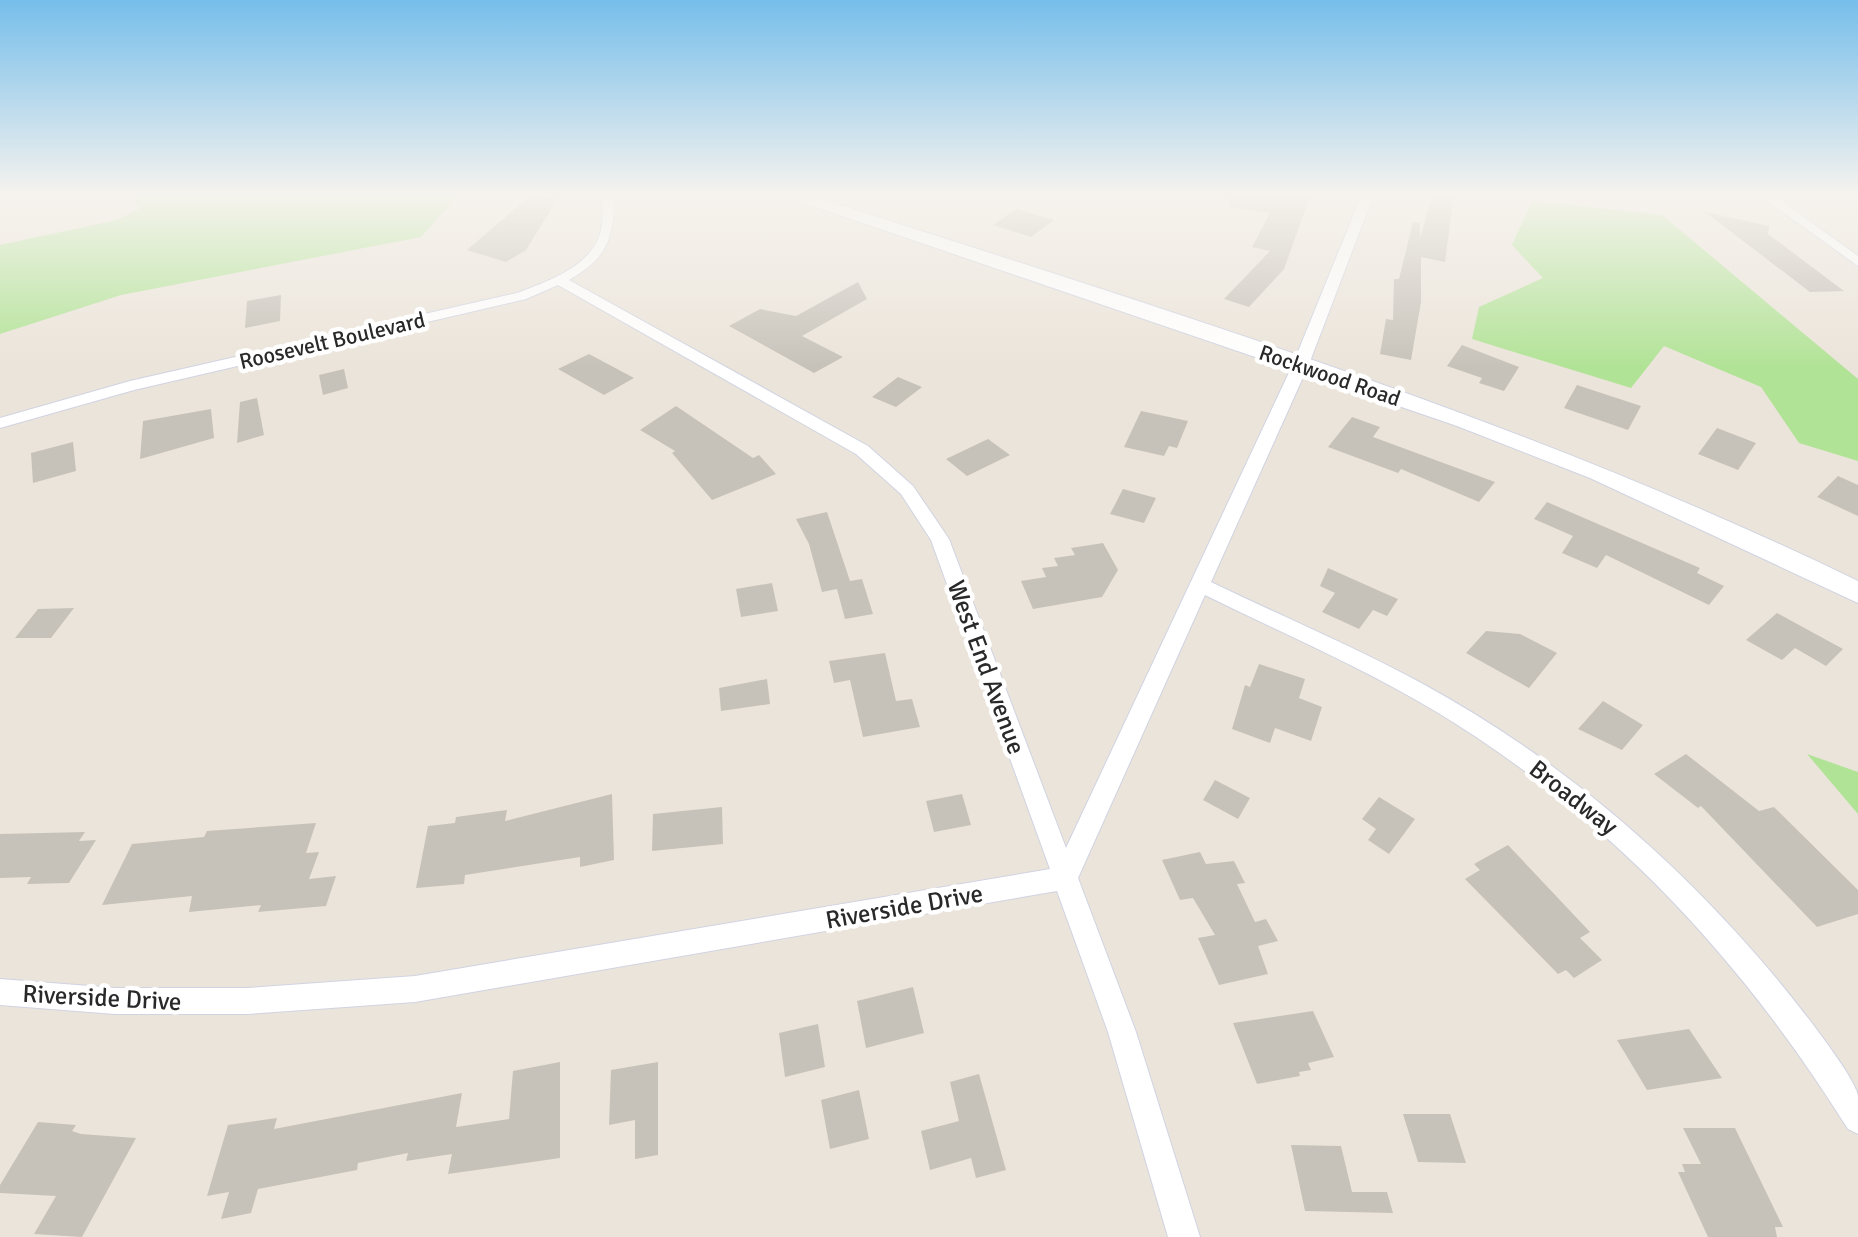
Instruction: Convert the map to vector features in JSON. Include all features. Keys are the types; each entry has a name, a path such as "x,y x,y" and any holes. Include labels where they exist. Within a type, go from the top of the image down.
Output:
{"street":[{"name":"Roosevelt Boulevard","path":"0,423 130,386 496,304 558,280 594,252"},
{"name":"Rockwood Road","path":"962,252 1301,364 1642,491 1858,594"},
{"path":"1065,878 1301,364 1345,252"},
{"name":"West End Avenue","path":"558,280 862,450 907,490 940,538 1122,1032 1184,1237"},
{"name":"Broadway","path":"1200,585 1440,703 1547,772 1604,818 1732,946 1788,1016 1858,1118"},
{"name":"Riverside Drive","path":"0,992 115,1001 248,1001 414,989 1065,878"}],"green space":[{"path":"0,252 345,252 121,295 0,334"},
{"path":"1518,252 1706,252 1858,379 1858,461 1799,443 1761,387 1664,346 1631,388 1472,339 1479,307 1543,278"},
{"path":"1807,754 1858,772 1858,814"}],"building":[{"path":"473,252 523,252 506,262"},
{"path":"1269,252 1290,252 1284,269 1249,307 1224,299"},
{"path":"1406,252 1446,252 1445,262 1421,257 1421,302 1411,360 1380,354 1386,319 1393,320 1394,279 1399,279"},
{"path":"1757,252 1792,252 1844,291 1810,292"},
{"path":"858,282 867,299 802,336 843,357 814,373 729,326 760,309 796,316"},
{"path":"281,295 280,321 245,328 247,301"},
{"path":"1462,345 1519,367 1504,391 1479,383 1482,378 1447,366"},
{"path":"589,354 634,378 604,395 558,369"},
{"path":"344,369 348,388 323,395 319,375"},
{"path":"898,377 922,387 896,407 872,397"},
{"path":"1577,385 1641,406 1628,430 1564,408"},
{"path":"257,398 264,435 237,443 240,402"},
{"path":"676,406 753,458 759,455 776,474 712,500 672,453 675,451 640,430"},
{"path":"211,409 214,438 140,459 143,421"},
{"path":"1141,411 1188,421 1177,448 1169,446 1164,456 1124,447"},
{"path":"1352,417 1380,427 1373,437 1495,482 1479,502 1401,469 1398,473 1328,447"},
{"path":"1717,428 1756,443 1738,470 1698,454"},
{"path":"988,439 1010,455 967,476 946,459"},
{"path":"73,442 76,471 33,483 31,453"},
{"path":"1838,476 1858,485 1858,516 1817,497"},
{"path":"1123,489 1156,498 1144,523 1110,514"},
{"path":"1547,502 1700,568 1697,573 1724,586 1709,605 1606,555 1597,568 1562,553 1573,536 1534,519"},
{"path":"827,512 850,581 862,579 873,614 845,619 837,589 822,592 809,544 796,519"},
{"path":"1103,543 1118,570 1102,597 1033,609 1021,581 1046,577 1042,568 1058,566 1054,558 1075,555 1071,548"},
{"path":"1328,568 1398,599 1387,616 1373,610 1359,629 1322,612 1335,593 1320,586"},
{"path":"772,583 778,611 741,617 736,589"},
{"path":"74,608 51,638 15,638 38,609"},
{"path":"1777,613 1843,649 1826,666 1795,648 1782,660 1746,640"},
{"path":"1486,631 1520,634 1557,653 1529,688 1466,653"},
{"path":"885,653 896,701 912,699 920,727 863,737 850,680 834,683 829,661"},
{"path":"1259,664 1305,679 1299,698 1322,707 1311,741 1275,728 1270,743 1232,729 1245,685 1250,687"},
{"path":"767,679 770,704 721,711 719,688"},
{"path":"1603,701 1643,725 1622,750 1578,729"},
{"path":"1686,754 1759,811 1774,807 1858,890 1858,914 1817,927 1701,806 1698,808 1654,774"},
{"path":"1215,780 1250,798 1238,819 1203,800"},
{"path":"612,794 614,860 580,867 580,857 465,875 464,884 416,888 428,826 455,823 456,817 507,810 505,821"},
{"path":"962,794 971,825 934,832 926,801"},
{"path":"1379,797 1415,819 1389,854 1368,840 1376,829 1362,819"},
{"path":"722,807 723,844 652,851 653,814"},
{"path":"316,823 306,853 319,852 309,879 336,876 326,906 258,912 261,905 189,912 192,896 102,905 132,844 204,837 207,831"},
{"path":"85,832 79,841 96,840 69,883 27,884 31,877 0,878 0,834"},
{"path":"1508,845 1590,932 1580,938 1602,960 1574,978 1566,970 1558,974 1465,879 1480,870 1474,864"},
{"path":"1200,852 1206,864 1234,861 1245,883 1237,884 1255,922 1266,919 1278,941 1258,946 1268,974 1219,985 1198,938 1215,935 1193,898 1180,900 1162,860"},
{"path":"913,987 924,1033 866,1048 857,1001"},
{"path":"1313,1011 1334,1057 1308,1063 1311,1070 1299,1072 1300,1076 1257,1084 1233,1023"},
{"path":"818,1024 825,1067 785,1077 779,1033"},
{"path":"1689,1029 1722,1078 1647,1090 1617,1040"},
{"path":"560,1062 560,1158 448,1174 452,1154 406,1161 408,1153 358,1163 357,1170 258,1189 251,1213 221,1219 229,1192 207,1196 228,1125 277,1118 274,1129 462,1093 456,1127 509,1119 513,1071"},
{"path":"658,1062 658,1155 635,1159 635,1120 609,1125 611,1070"},
{"path":"979,1074 1006,1170 976,1178 971,1158 930,1170 921,1131 959,1121 950,1082"},
{"path":"859,1090 869,1139 830,1149 821,1100"},
{"path":"1403,1114 1450,1114 1466,1163 1418,1162"},
{"path":"38,1122 76,1125 72,1131 81,1134 136,1138 82,1237 34,1234 56,1196 0,1193 0,1185"},
{"path":"1683,1128 1735,1128 1783,1227 1775,1227 1777,1237 1708,1237 1678,1172 1685,1172 1682,1164 1701,1164"},
{"path":"1291,1145 1341,1146 1352,1192 1387,1192 1393,1213 1305,1211"}]}
